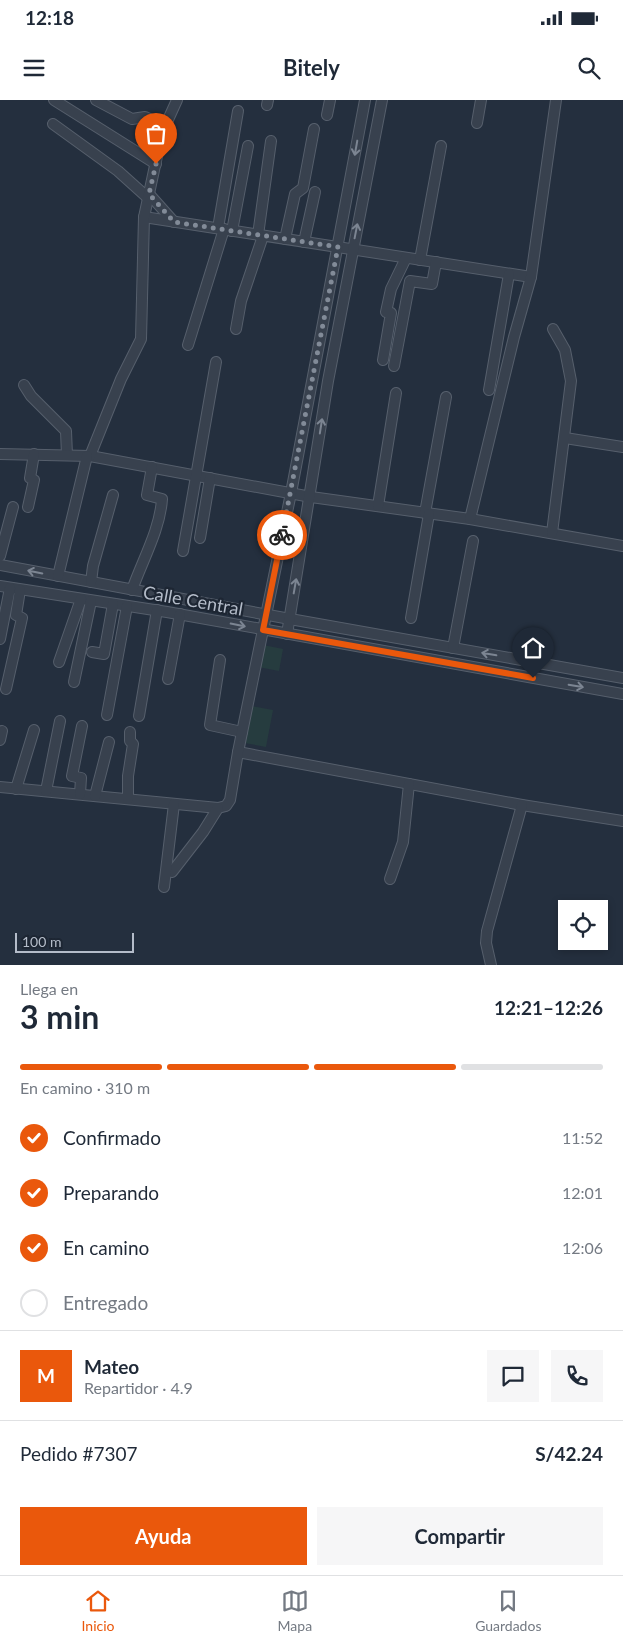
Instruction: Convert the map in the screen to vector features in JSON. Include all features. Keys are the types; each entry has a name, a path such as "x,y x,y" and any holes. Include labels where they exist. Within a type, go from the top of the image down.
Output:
{"street":[{"path":"54,100 156,164"},
{"path":"96,100 132,119 145,117 165,126"},
{"path":"58,576 89,456 121,379 141,339 144,217 165,126 177,100"},
{"path":"327,115 330,100"},
{"path":"0,787 218,808 226,806 230,800 238,752 291,493 364,100"},
{"path":"287,634 311,496 328,381 382,100"},
{"path":"478,123 481,100"},
{"path":"470,519 514,336 531,277 556,100"},
{"path":"225,230 238,111"},
{"path":"53,124 149,196 174,222"},
{"path":"286,239 295,194 303,188 314,129"},
{"path":"236,328 241,301 260,235 271,141"},
{"path":"188,344 225,230 248,146"},
{"path":"420,260 441,146"},
{"path":"304,242 315,192"},
{"path":"144,217 531,277"},
{"path":"383,360 391,313 386,312 392,289 406,258"},
{"path":"394,366 410,281 432,284 436,262"},
{"path":"489,390 509,274"},
{"path":"552,533 571,381 565,350 553,329"},
{"path":"183,551 216,362"},
{"path":"24,385 31,396 66,431 67,456"},
{"path":"378,506 396,393"},
{"path":"411,618 446,397"},
{"path":"565,438 623,447"},
{"path":"0,454 89,456 291,493 470,519 623,546"},
{"path":"28,507 34,480 30,478 34,454"},
{"path":"132,590 157,525 161,505 162,498 148,495 152,468"},
{"path":"200,538 210,478"},
{"path":"91,582 93,566 113,495"},
{"path":"0,556 13,507"},
{"path":"453,648 473,541"},
{"name":"Calle Central","path":"0,565 623,678"},
{"path":"0,638 10,588"},
{"path":"6,690 22,618 16,615 10,588"},
{"name":"Calle Central","path":"10,588 180,614 623,694"},
{"path":"139,716 162,611 170,597"},
{"path":"59,662 86,600"},
{"path":"74,682 86,600"},
{"path":"92,652 104,654 113,604"},
{"path":"107,715 127,606"},
{"path":"168,679 180,614"},
{"path":"220,660 210,725 242,732"},
{"path":"46,791 60,721"},
{"path":"80,794 81,778 72,776 82,726"},
{"path":"16,788 34,730"},
{"path":"128,799 128,776 133,744 130,742 130,732"},
{"path":"95,796 109,742"},
{"path":"238,752 522,805 623,821"},
{"path":"390,879 403,842 409,784"},
{"path":"164,887 174,804"},
{"path":"492,965 486,943 487,931 522,805"},
{"path":"172,872 203,832 218,808"}],"green space":[{"path":"263,645 283,649 279,671 258,667"},
{"path":"251,706 273,710 266,747 245,743"}],"way so far":[{"path":"156,164 149,194 174,222 338,247 282,535"}],"route":[{"path":"282,535 263,630 533,678"}]}
